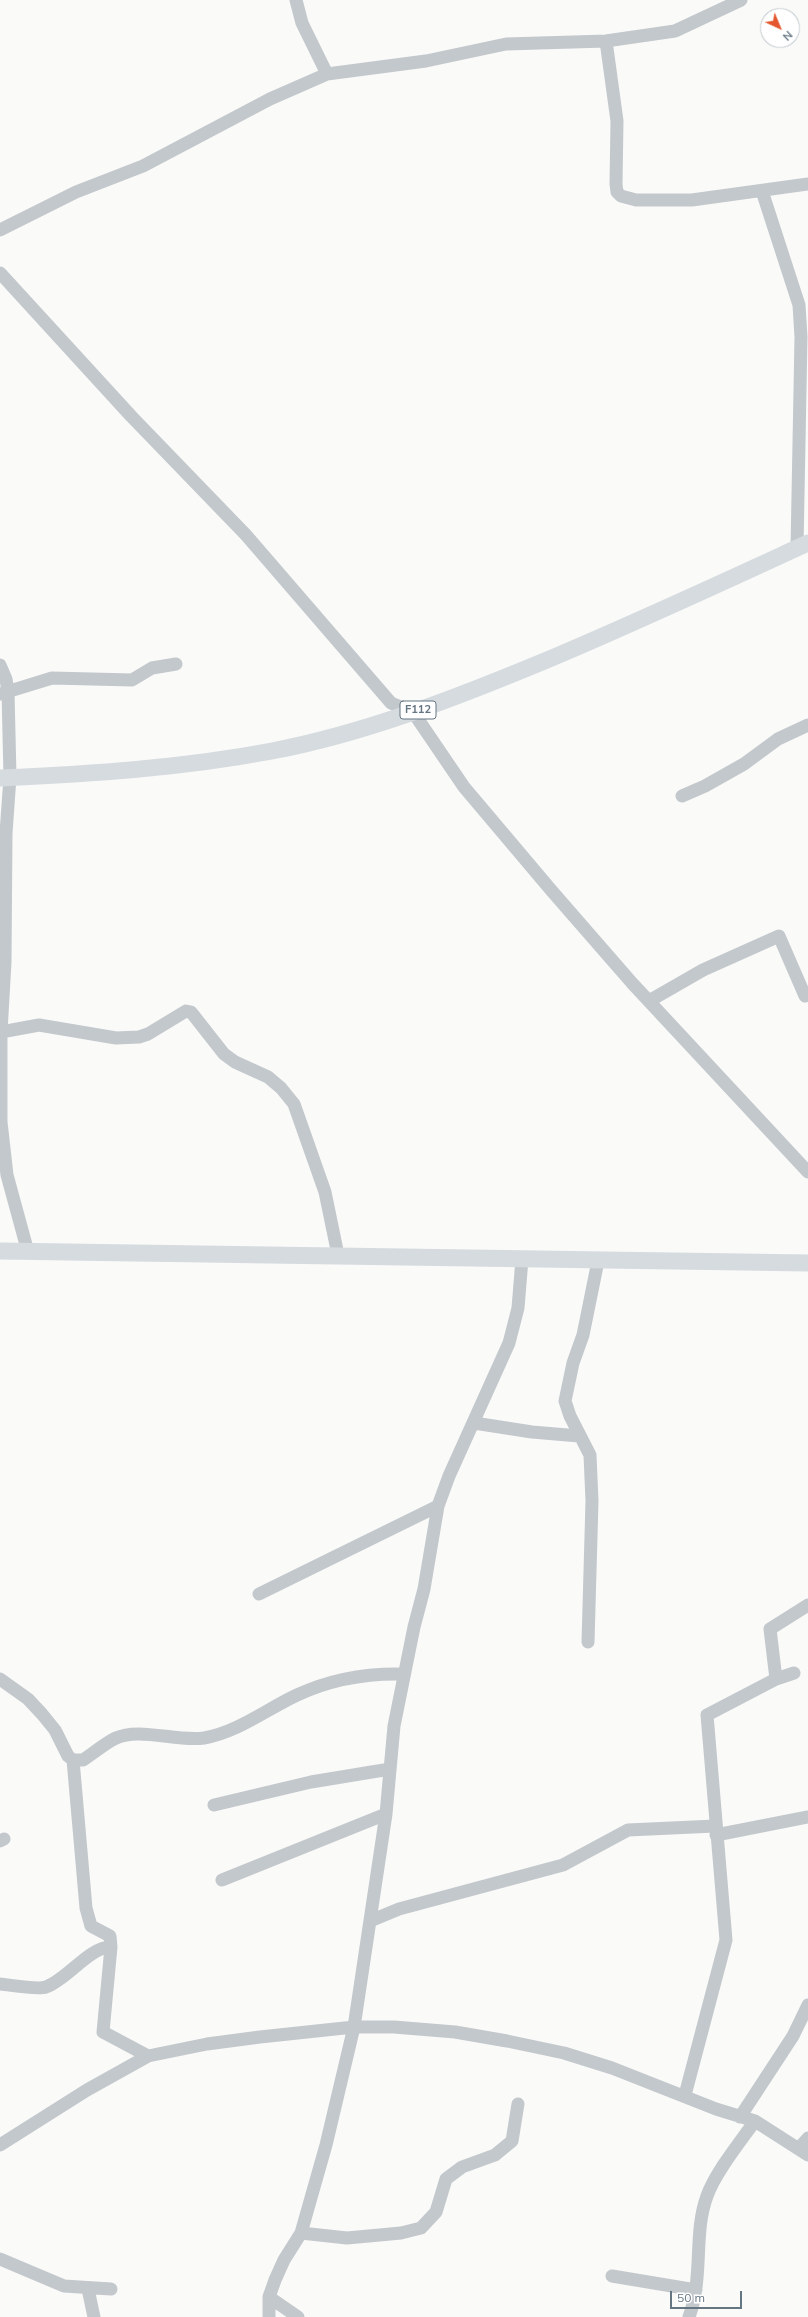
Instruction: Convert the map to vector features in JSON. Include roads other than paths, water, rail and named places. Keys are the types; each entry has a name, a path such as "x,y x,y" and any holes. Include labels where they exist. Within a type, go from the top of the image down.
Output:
{"main road":[{"name":"F112","path":"5,777 166,767 250,754 342,734 413,712 493,683 628,626 802,546"},
{"path":"0,1251 184,1256 338,1255 598,1261 808,1263"}],"street":[{"path":"296,0 302,22 327,74"},
{"path":"0,230 76,192 143,166 270,99 327,74 426,61 512,44 606,41 675,31 741,0"},
{"path":"606,41 616,121 616,184 617,192 621,196 636,200 692,200 808,184"},
{"path":"762,191 799,305 801,337 802,546"},
{"path":"0,273 130,416 246,535 392,703 413,712 464,787 551,890 650,1001 808,1172"},
{"path":"4,693 52,678 132,680 152,668 176,664"},
{"path":"0,665 6,679 4,693 6,833 5,962 1,1032 1,1122 7,1175 28,1252"},
{"path":"682,796 705,786 744,764 778,739 808,725"},
{"path":"650,1001 703,970 779,936 805,996 808,995"},
{"path":"1,1032 39,1025 116,1038 139,1037 148,1034 186,1011 191,1012 224,1054 236,1062 268,1077 281,1088 294,1104 325,1192 338,1255"},
{"path":"269,2317 269,2297 284,2260 301,2233 326,2145 354,2027 386,1814 394,1726 404,1674 424,1589 438,1506 449,1476 474,1423 511,1336 518,1308 522,1259"},
{"path":"588,1642 591,1478 590,1455 579,1436 566,1400 573,1363 583,1335 598,1261"},
{"path":"474,1423 532,1432 579,1436"},
{"path":"259,1594 438,1506"},
{"path":"776,1679 770,1629 808,1605"},
{"path":"0,1678 28,1699 42,1714 55,1730 68,1756 73,1760 84,1760 115,1738 125,1735 179,1739 203,1738 221,1734 298,1694 334,1682 376,1673 404,1674"},
{"path":"685,2095 726,1940 707,1715 776,1679 794,1673"},
{"path":"73,1760 86,1908 91,1926 110,1936 111,1947 103,2032 148,2056"},
{"path":"214,1805 311,1782 390,1769"},
{"path":"222,1880 386,1814"},
{"path":"370,1921 399,1909 562,1865 628,1830 716,1831 808,1818"},
{"path":"0,1984 44,1988 58,1982 76,1965 105,1947 111,1947"},
{"path":"740,2117 793,2036 808,2005"},
{"path":"0,2145 87,2090 148,2056 207,2044 354,2027 456,2032 564,2053 612,2068 685,2095 716,2109 755,2121 803,2151 808,2138"},
{"path":"301,2233 347,2238 401,2233 421,2228 436,2212 446,2179 462,2167 495,2155 512,2140 518,2104"},
{"path":"689,2317 696,2290 701,2226 707,2196 755,2121"},
{"path":"0,2259 64,2286 88,2289 111,2289"},
{"path":"612,2276 696,2290"},
{"path":"88,2289 94,2317"},
{"path":"269,2297 298,2317"}]}
